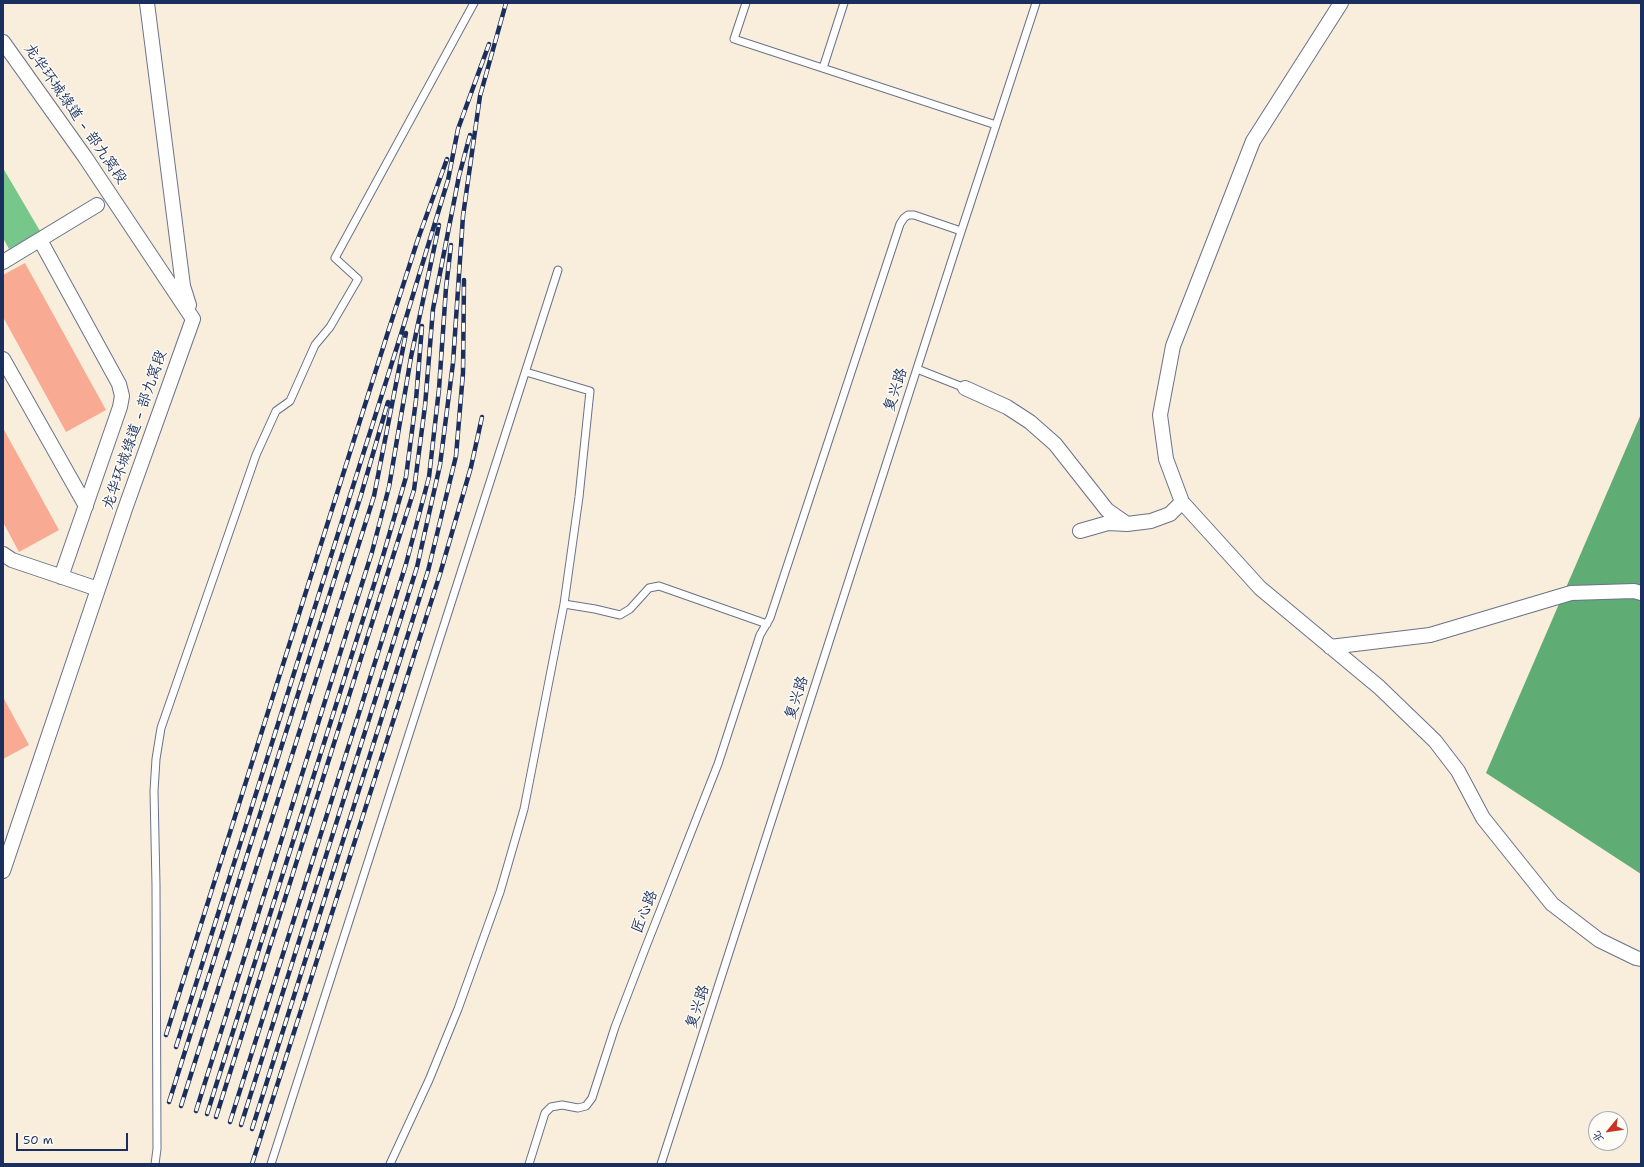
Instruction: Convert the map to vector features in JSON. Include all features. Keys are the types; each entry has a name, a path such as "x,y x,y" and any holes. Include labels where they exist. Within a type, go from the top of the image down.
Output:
{"street":[{"path":"147,3 183,286 193,319"},
{"path":"1341,3 1252,141 1173,346 1160,415 1166,459 1182,502 1260,588 1379,687 1435,741 1458,771 1483,818 1552,904 1599,940 1641,959"},
{"name":"龙华环城绿道 - 部九窝段","path":"3,42 85,157 193,319 98,589 3,871"},
{"path":"3,262 97,205"},
{"path":"40,240 119,384 122,396 120,407 61,577"},
{"path":"3,359 86,506"},
{"path":"966,388 1007,407 1030,422 1055,444 1107,510 1127,524"},
{"path":"1080,531 1108,523 1127,524 1151,521 1170,514 1182,502"},
{"path":"3,554 12,560 98,589"},
{"path":"1330,647 1430,635 1571,594 1634,591 1641,593"}],"lane":[{"path":"155,1164 157,1149 156,885 154,791 156,759 161,728 256,455 276,411 290,401 315,345 330,327 358,279 335,258 474,3"},
{"path":"746,3 734,39 996,126"},
{"path":"822,68 844,3"},
{"name":"复兴路","path":"661,1164 958,240 1036,3"},
{"path":"564,604 620,615 630,609 649,588 659,586 766,624 900,224 908,215 914,215 961,231"},
{"path":"271,1164 558,270"},
{"path":"917,368 966,388"},
{"path":"390,1164 429,1080 458,1009 500,892 524,809 564,604 579,497 590,391 526,372"},
{"name":"匠心路","path":"529,1164 545,1113 552,1107 562,1105 578,1108 586,1106 592,1098 615,1027 644,949 718,764 760,635 766,624"}],"green space":[{"path":"3,168 40,231 9,249 3,238"},
{"path":"1641,414 1641,874 1486,773"}],"building":[{"path":"25,263 106,410 66,432 3,317 3,275"},
{"path":"3,428 59,530 19,552 3,522"},
{"path":"3,697 29,745 3,759"}],"railway":[{"path":"241,1125 417,567 440,465 453,363 463,216 480,96 506,3"},
{"path":"176,1047 402,331 448,180 458,129 489,44"},
{"path":"216,1117 414,490 425,406 433,309 459,176 470,135"},
{"path":"166,1035 388,332 418,239 447,159"},
{"path":"196,1111 372,552 389,487 411,357 439,225"},
{"path":"230,1122 406,564 429,477 439,389 446,288 451,245"},
{"path":"252,1129 428,571 456,456 463,373 464,280"},
{"path":"207,1114 383,556 406,477 416,400 422,326"},
{"path":"181,1106 374,496 406,333"},
{"path":"169,1102 361,495 388,402"},
{"path":"252,1164 440,574 471,467 482,417"}]}
